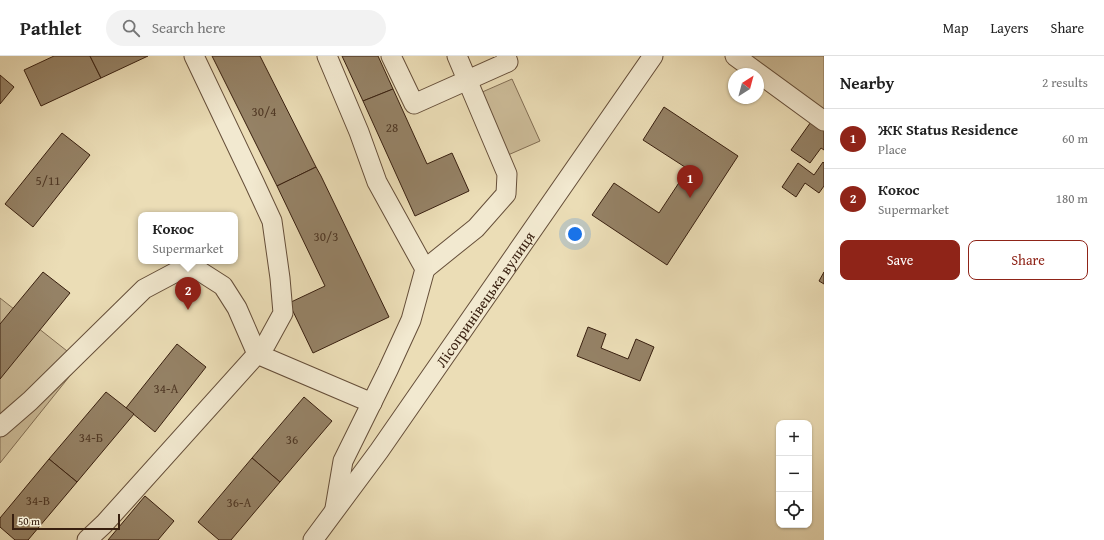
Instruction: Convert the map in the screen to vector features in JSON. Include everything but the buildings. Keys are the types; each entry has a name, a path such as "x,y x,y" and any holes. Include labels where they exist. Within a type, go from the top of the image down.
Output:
{"street":[{"path":"87,540 104,524 266,344 283,313 272,221 194,56"},
{"path":"327,56 359,132 377,182 425,269"},
{"path":"391,56 414,104 467,79 508,62 506,56"},
{"path":"335,511 343,461 411,320 425,269 476,228 506,194 507,174 457,56"},
{"name":"Лісогринівецька вулиця","path":"313,540 379,451 653,56"},
{"path":"735,56 824,121"},
{"path":"0,427 30,401 144,289 176,272 198,270 223,286 237,308 257,354 372,403"}],"shaded area":[{"path":"735,56 824,56 824,121 764,77 764,68 751,68"},
{"path":"512,79 540,141 508,155 480,93"},
{"path":"0,298 81,362 0,463"}],"place":[{"name":"ЖК Status Residence","path":"690,198"},
{"name":"Кокос","path":"188,310"}]}
